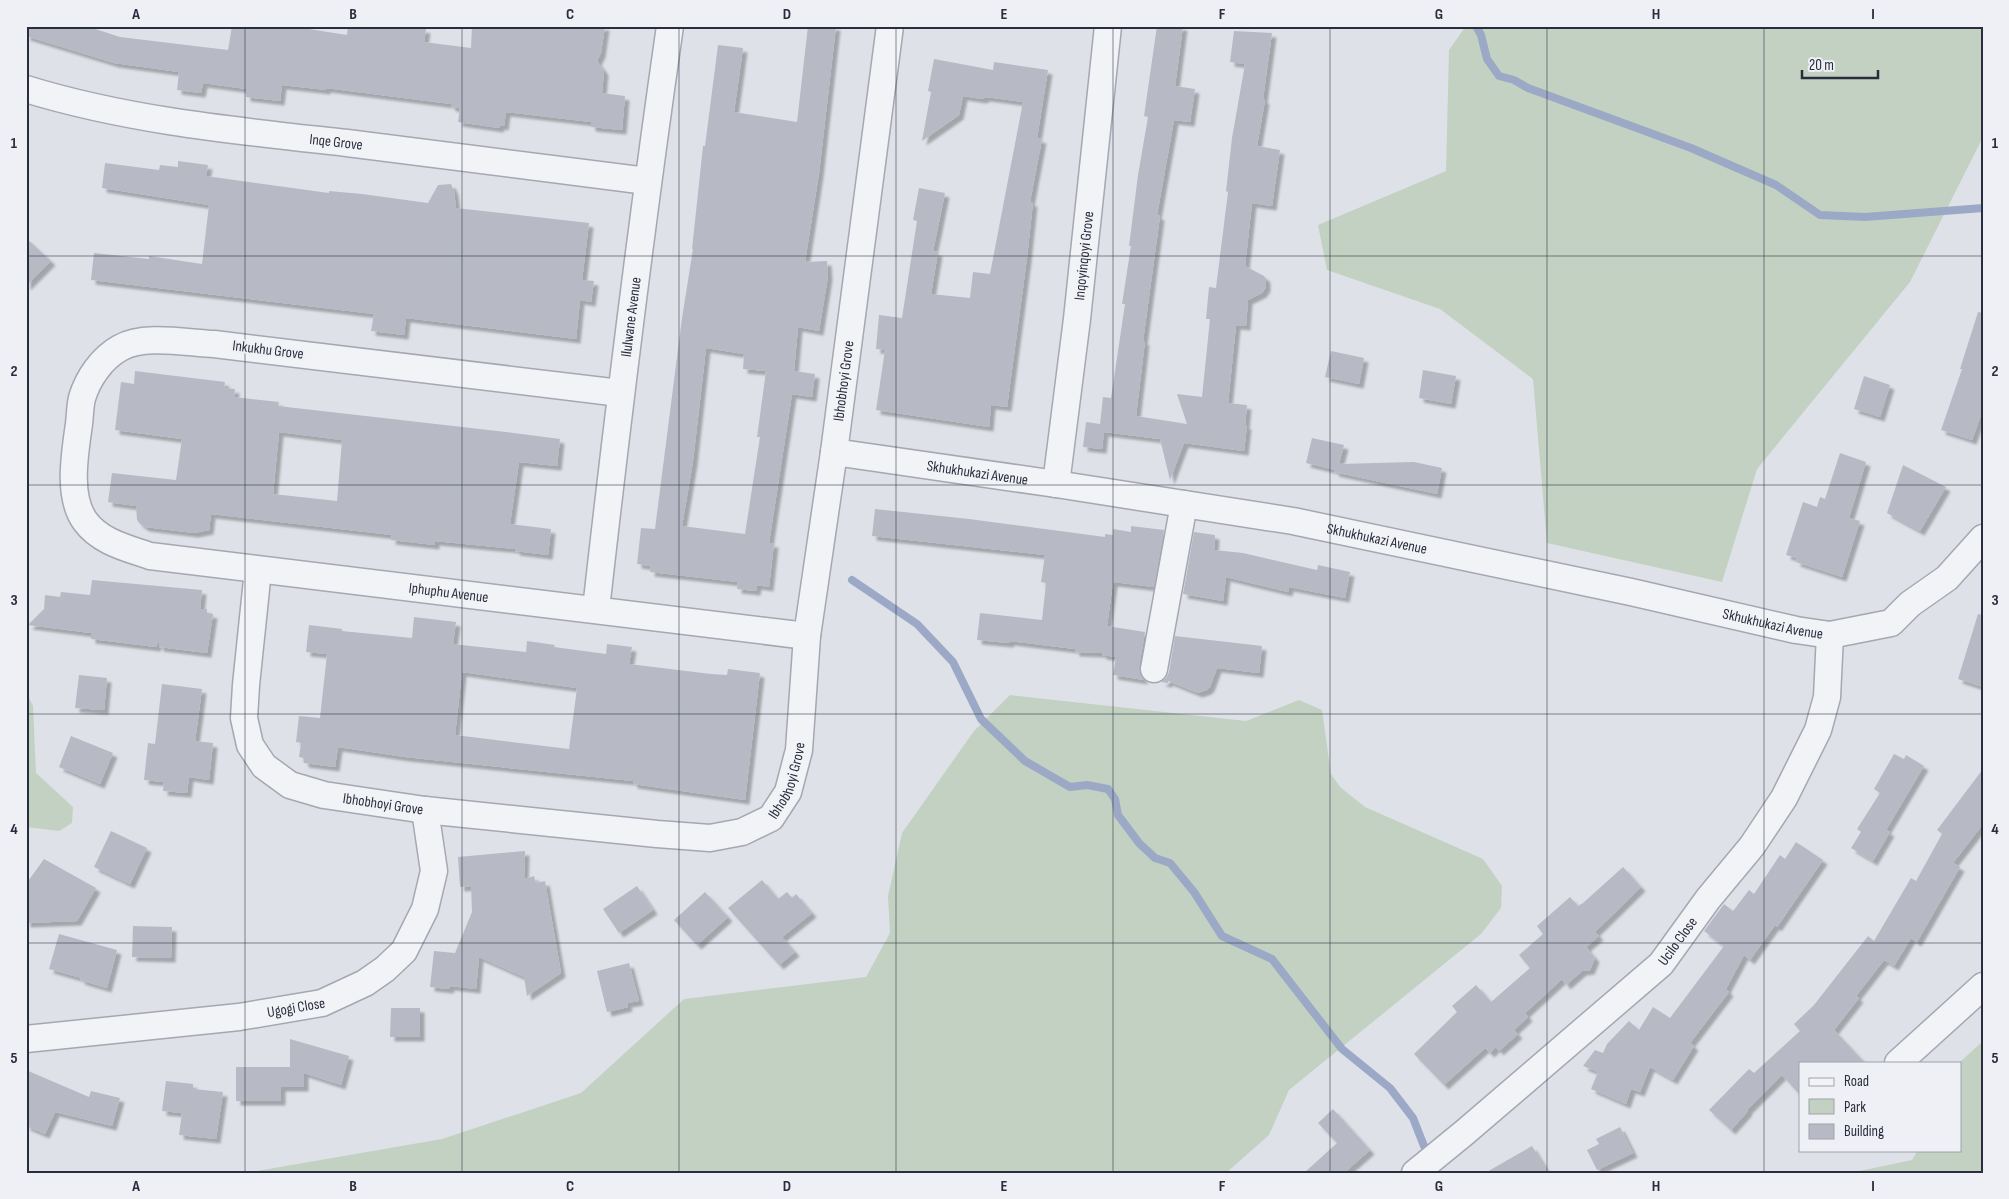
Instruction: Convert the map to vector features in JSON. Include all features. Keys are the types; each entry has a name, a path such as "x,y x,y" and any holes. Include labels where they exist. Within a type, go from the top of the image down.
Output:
{"street":[{"name":"Ilulwane Avenue","path":"596,609 620,393 647,181 670,26"},
{"name":"Ibhobhoyi Grove","path":"258,570 244,718 250,745 264,766 290,784 324,795 424,810 710,838 742,832 771,818 784,800 792,783 799,750 807,636 834,452 890,26"},
{"name":"Inqoyinqoyi Grove","path":"1056,484 1077,319 1108,26"},
{"name":"Inqe Grove","path":"26,89 100,109 212,128 647,181"},
{"name":"Inkukhu Grove","path":"96,534 84,519 75,493 74,458 82,398 93,374 106,359 120,348 134,342 158,341 214,344 620,393"},
{"name":"Skhukhukazi Avenue","path":"834,452 1293,521 1631,592 1796,630 1830,635 1891,623 1910,604 1947,578 1983,538"},
{"path":"1154,669 1184,504"},
{"name":"Iphuphu Avenue","path":"96,534 121,546 150,556 220,563 258,570 596,609 807,636"},
{"name":"Ucilo Close","path":"1415,1173 1661,964 1708,899 1752,846 1784,798 1818,730 1827,697 1830,635"},
{"name":"Ugogi Close","path":"26,1039 238,1017 322,1003 365,983 385,969 404,951 425,909 434,871 424,810"},
{"path":"1899,1062 1983,986"}],"green space":[{"path":"1466,26 1983,26 1983,137 1910,282 1757,469 1722,582 1547,543 1533,379 1440,309 1327,270 1318,225 1446,171 1449,50"},
{"path":"26,692 33,706 36,773 73,807 72,823 59,831 26,827"},
{"path":"1010,695 1246,721 1299,700 1322,710 1331,774 1340,787 1365,807 1483,859 1502,886 1501,908 1481,934 1289,1090 1269,1135 1226,1173 245,1173 442,1139 581,1093 684,999 866,977 890,933 888,896 902,833 974,731"},
{"path":"1983,1041 1983,1173 1850,1173 1912,1160 1917,1152 1962,1152 1962,1062 1960,1062"}],"building":[{"path":"26,26 86,26 120,37 228,50 232,26 290,26 347,35 348,26 407,26 426,29 424,42 471,48 472,26 605,26 601,53 597,61 604,71 602,93 625,96 622,130 591,127 591,122 506,112 504,126 500,125 499,128 458,122 460,108 451,107 451,104 326,88 326,90 282,85 280,101 246,97 246,89 203,83 201,93 177,90 179,72 114,63 26,36"},
{"path":"808,26 836,26 819,173 805,262 827,261 828,276 819,331 798,327 794,371 815,374 812,397 792,394 769,543 774,543 769,587 757,585 756,591 737,589 738,582 650,572 651,566 637,564 641,528 655,529 682,318 693,249 703,146 705,146 718,45 743,48 734,112 797,122","holes":["706,348 744,354 743,369 766,371 757,437 760,437 745,534 682,526 693,461"]},
{"path":"1157,26 1183,26 1175,86 1195,89 1190,122 1174,120 1157,215 1160,216 1143,341 1145,341 1136,416 1187,424 1177,394 1202,397 1210,319 1206,319 1209,287 1216,288 1228,192 1226,191 1232,138 1245,64 1230,62 1234,31 1272,33 1263,99 1265,100 1257,146 1280,150 1272,206 1252,203 1245,266 1264,276 1266,287 1262,293 1248,300 1246,326 1236,325 1228,403 1247,405 1244,451 1184,443 1170,480 1160,439 1104,432 1102,449 1083,447 1086,422 1100,424 1103,397 1111,398 1125,304 1122,304 1131,246 1129,246 1138,175 1148,117 1144,116"},
{"path":"934,59 993,70 994,62 1048,70 1037,138 1042,139 1030,202 1033,202 1027,258 1007,407 991,405 989,427 876,410 885,350 876,349 879,315 902,318 917,221 913,220 919,188 945,193 933,251 938,252 931,294 970,298 973,272 990,274 1023,102 963,96 959,115 922,141 931,92 928,91"},
{"path":"178,161 208,165 206,176 329,193 329,191 362,194 428,203 438,185 451,184 454,191 456,208 589,223 582,280 594,281 591,302 580,300 576,339 406,318 404,335 371,331 374,314 91,280 94,253 149,259 149,256 202,264 209,205 102,188 105,163 159,170 160,165 178,167"},
{"path":"26,238 51,261 26,286"},
{"path":"1978,312 1983,313 1983,409 1972,440 1941,430 1962,369 1960,369"},
{"path":"1331,351 1364,358 1359,384 1325,377"},
{"path":"1423,370 1456,376 1451,404 1419,398"},
{"path":"135,371 225,382 224,388 235,389 234,397 279,402 278,406 560,439 557,466 519,462 510,524 551,529 548,555 515,551 516,549 435,541 435,545 391,540 392,535 211,514 209,530 194,533 145,527 137,520 136,506 108,502 112,473 176,480 182,439 115,430 121,382 134,384","holes":["279,432 342,440 337,501 273,494"]},
{"path":"1864,376 1890,385 1880,417 1854,409"},
{"path":"1312,438 1344,445 1339,464 1414,462 1442,468 1437,494 1334,472 1335,470 1306,463"},
{"path":"1840,453 1866,462 1849,518 1860,521 1842,577 1796,562 1797,558 1786,555 1803,502 1817,507 1820,497 1825,499"},
{"path":"1903,465 1946,487 1920,531 1887,513"},
{"path":"875,509 1105,537 1105,534 1113,535 1113,529 1131,532 1131,526 1164,530 1154,587 1113,582 1107,626 1145,632 1139,667 1140,674 1144,680 1113,675 1116,657 1102,655 1102,653 1075,652 1075,649 1010,641 1009,643 977,640 980,613 1042,620 1046,583 1041,582 1045,555 872,536"},
{"path":"1194,532 1215,535 1214,550 1243,553 1317,570 1318,565 1350,572 1345,598 1289,587 1288,592 1226,577 1223,601 1183,594"},
{"path":"92,580 202,590 200,609 207,609 207,613 213,614 207,653 159,647 159,641 156,647 91,639 91,633 28,625 44,609 45,595 60,597 61,592 90,595"},
{"path":"1978,614 1983,615 1983,687 1958,679"},
{"path":"414,617 456,622 453,644 526,652 527,641 555,645 554,647 606,654 607,644 632,647 629,664 711,674 727,675 728,669 760,673 745,800 633,784 633,781 405,757 338,747 335,767 304,763 304,758 299,757 301,743 296,742 299,716 320,718 327,654 306,652 309,625 342,629 342,631 412,638","holes":["462,672 577,688 569,749 455,735"]},
{"path":"1175,636 1262,646 1259,673 1217,668 1210,687 1198,693 1168,681 1168,683 1161,682 1169,672"},
{"path":"79,675 107,678 104,710 75,708"},
{"path":"162,684 202,689 195,741 213,743 209,780 189,777 187,793 163,791 164,782 144,780 148,743 155,744"},
{"path":"71,736 113,753 100,784 59,767"},
{"path":"1894,754 1904,759 1906,755 1924,766 1886,830 1890,832 1873,861 1851,848 1861,832 1857,829 1880,793 1874,789"},
{"path":"1983,769 1983,824 1953,863 1960,867 1917,942 1911,938 1894,966 1884,960 1856,996 1859,998 1834,1030 1864,1062 1799,1062 1799,1094 1782,1075 1747,1110 1731,1130 1709,1110 1749,1069 1754,1073 1800,1031 1794,1024 1814,1005 1868,936 1874,941 1911,878 1916,881 1942,834 1937,830"},
{"path":"111,831 147,848 130,884 94,867"},
{"path":"1796,842 1823,860 1777,927 1775,925 1750,960 1744,955 1726,989 1729,992 1690,1043 1694,1046 1673,1080 1650,1067 1640,1092 1631,1089 1626,1104 1591,1089 1598,1072 1583,1066 1595,1050 1603,1053 1607,1044 1629,1021 1639,1030 1653,1007 1670,1018 1724,946 1704,931 1724,904 1733,911 1749,890 1754,894 1780,855 1785,859"},
{"path":"525,851 524,879 534,876 536,883 545,881 561,973 527,996 524,977 479,957 476,989 450,986 449,989 430,987 434,951 455,953 472,912 471,886 460,887 458,857"},
{"path":"44,859 96,888 77,921 26,923 26,884"},
{"path":"1623,867 1641,887 1595,932 1599,936 1586,947 1595,958 1590,970 1582,971 1566,985 1562,979 1525,1013 1528,1017 1514,1030 1518,1034 1499,1051 1496,1047 1490,1053 1485,1048 1444,1085 1414,1054 1457,1012 1452,1006 1476,985 1491,1002 1530,968 1519,955 1543,934 1537,926 1570,897 1578,906 1583,903"},
{"path":"762,880 778,899 787,892 792,898 796,894 812,913 782,937 795,952 779,965 728,908"},
{"path":"637,886 653,910 619,933 603,909"},
{"path":"705,892 728,917 697,945 674,920"},
{"path":"133,926 172,927 171,958 132,957"},
{"path":"59,934 117,950 107,988 49,969"},
{"path":"629,963 639,1001 627,1003 628,1007 607,1012 597,971"},
{"path":"391,1008 420,1008 420,1037 390,1037"},
{"path":"290,1039 349,1056 341,1085 304,1073 304,1087 281,1087 281,1101 236,1101 236,1067 290,1067"},
{"path":"26,1070 89,1097 91,1091 120,1098 112,1126 55,1112 45,1134 26,1126"},
{"path":"166,1081 193,1084 193,1089 223,1092 216,1139 179,1135 182,1113 162,1111"},
{"path":"1333,1109 1370,1150 1344,1173 1304,1173 1337,1143 1318,1123"},
{"path":"1620,1127 1633,1153 1597,1170 1587,1150 1599,1144 1596,1139"},
{"path":"1532,1146 1548,1173 1485,1173"}],"waterway":[{"path":"1476,26 1481,35 1487,59 1499,76 1514,80 1528,88 1691,148 1776,185 1820,215 1865,217 1983,208"},
{"path":"852,580 917,624 953,662 981,719 1025,761 1070,787 1087,785 1108,789 1115,799 1118,815 1139,843 1155,858 1170,863 1194,892 1222,936 1272,959 1342,1049 1390,1088 1413,1118 1424,1146"}]}
